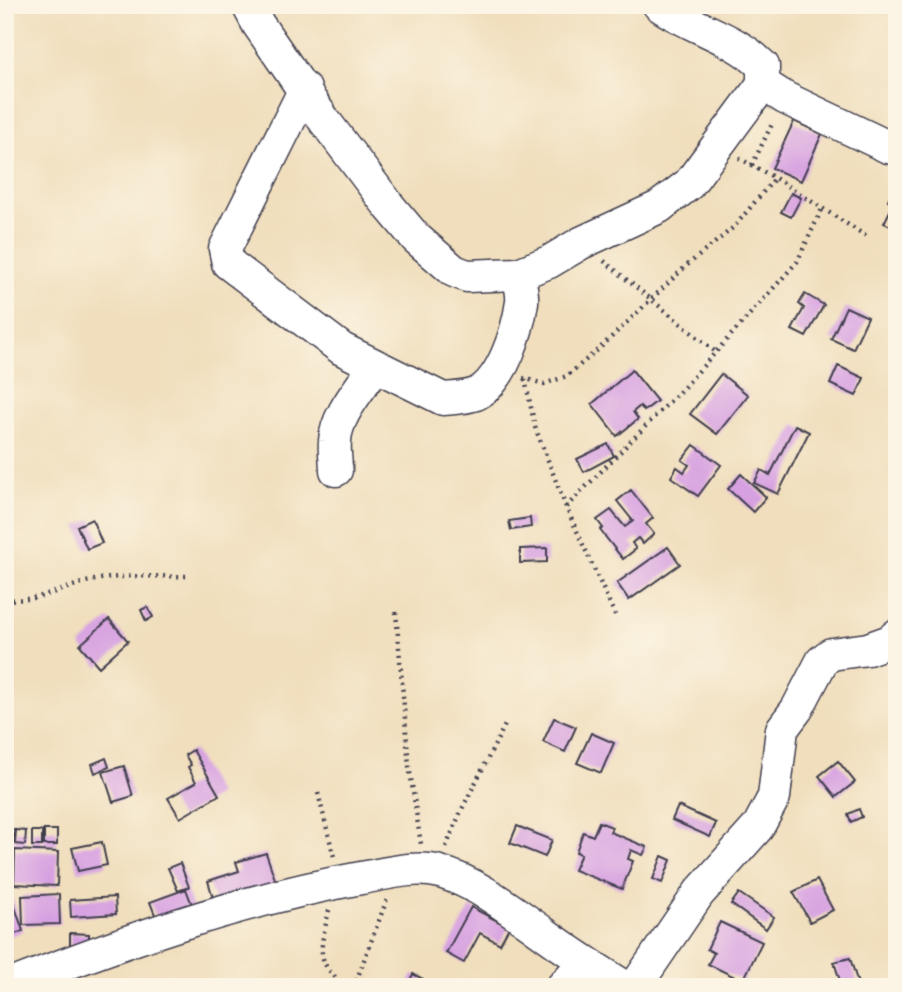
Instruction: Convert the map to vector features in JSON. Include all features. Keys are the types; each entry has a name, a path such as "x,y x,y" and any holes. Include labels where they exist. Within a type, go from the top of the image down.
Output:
{"street":[{"path":"248,5 258,24 324,120 389,206 416,238 454,271 467,276 518,274 549,262 581,243 659,208 689,184 715,147 774,91"},
{"path":"659,5 734,42 750,53 763,65 774,91 897,149"},
{"path":"304,89 225,249 228,263 342,348 443,399 462,398 478,393 514,371 512,342 522,299 518,274"},
{"path":"336,470 337,428 342,415 374,366"},
{"path":"635,987 698,893 766,815 774,797 782,729 797,709 822,661 831,654 867,649 890,641 897,635"},
{"path":"6,987 189,922 334,883 420,871 494,898 625,987"},
{"path":"562,987 585,962"}],"path":[{"path":"752,165 774,91"},
{"path":"715,147 775,178 869,238"},
{"path":"514,371 544,384 567,376 685,267 734,227 775,178"},
{"path":"566,507 717,353 797,262 822,209"},
{"path":"581,243 717,353"},
{"path":"514,371 566,507 615,615"},
{"path":"5,599 19,601 39,598 91,581 120,577 188,576"},
{"path":"396,612 420,871"},
{"path":"354,987 420,871 451,831 505,725"},
{"path":"318,793 334,857 334,883 321,952 324,967 348,987"}],"building":[{"path":"794,121 822,134 801,181 772,168"},
{"path":"897,181 897,229 884,223 894,203 888,200"},
{"path":"791,193 801,198 791,217 781,212"},
{"path":"805,294 824,305 806,337 792,330 804,308 799,304"},
{"path":"846,307 868,317 853,349 831,339"},
{"path":"838,366 864,378 856,396 830,384"},
{"path":"632,370 657,401 644,411 640,406 633,412 638,419 617,436 592,404"},
{"path":"721,374 748,395 717,434 690,414"},
{"path":"795,425 809,432 778,494 754,483 761,470 770,475"},
{"path":"608,444 614,456 584,472 577,459"},
{"path":"694,445 721,465 698,496 671,477 677,467 684,472 689,465 682,460"},
{"path":"741,474 766,497 753,512 728,489"},
{"path":"631,490 653,518 646,524 654,534 643,544 638,538 632,543 636,549 623,559 600,530 603,528 597,520 611,510 625,527 633,521 617,501"},
{"path":"530,518 531,527 511,530 509,521"},
{"path":"92,519 102,543 87,549 77,526"},
{"path":"668,547 680,564 629,600 617,583"},
{"path":"547,548 547,562 520,563 520,549"},
{"path":"147,607 153,617 146,621 141,610"},
{"path":"109,619 128,641 99,667 80,645"},
{"path":"554,718 576,727 565,752 543,742"},
{"path":"591,733 614,743 601,773 577,763"},
{"path":"193,750 219,795 180,818 168,798 196,782 185,755"},
{"path":"106,758 109,767 95,773 92,764"},
{"path":"838,761 855,782 836,797 819,776"},
{"path":"124,766 133,796 113,802 103,772"},
{"path":"678,806 716,823 710,837 672,820"},
{"path":"859,809 862,817 851,822 848,814"},
{"path":"599,822 612,827 610,832 647,847 643,855 631,850 628,859 633,861 622,889 574,870 581,854 576,852 583,832 593,836"},
{"path":"517,826 552,840 545,857 510,843"},
{"path":"6,829 15,830 13,842 5,841"},
{"path":"16,830 26,831 25,845 15,844"},
{"path":"44,830 57,830 57,845 44,845"},
{"path":"32,831 42,831 42,846 32,846"},
{"path":"102,842 107,865 78,871 72,848"},
{"path":"15,850 58,852 57,886 14,884"},
{"path":"266,853 277,885 215,904 208,881 239,871 236,862"},
{"path":"662,856 671,860 662,883 653,879"},
{"path":"180,863 189,887 178,891 168,868"},
{"path":"817,880 833,910 810,922 793,892"},
{"path":"186,889 195,913 159,925 150,902"},
{"path":"739,893 774,917 766,929 731,904"},
{"path":"59,894 60,924 23,925 22,896"},
{"path":"11,895 23,931 7,937 5,897"},
{"path":"115,897 116,914 71,917 70,900"},
{"path":"471,907 509,927 500,944 480,933 464,963 446,953"},
{"path":"720,922 762,942 743,981 708,964 714,953 707,949"},
{"path":"70,933 89,934 89,946 70,945"},
{"path":"850,958 859,987 842,987 834,962"},
{"path":"413,974 423,979 419,987 407,987"}]}
